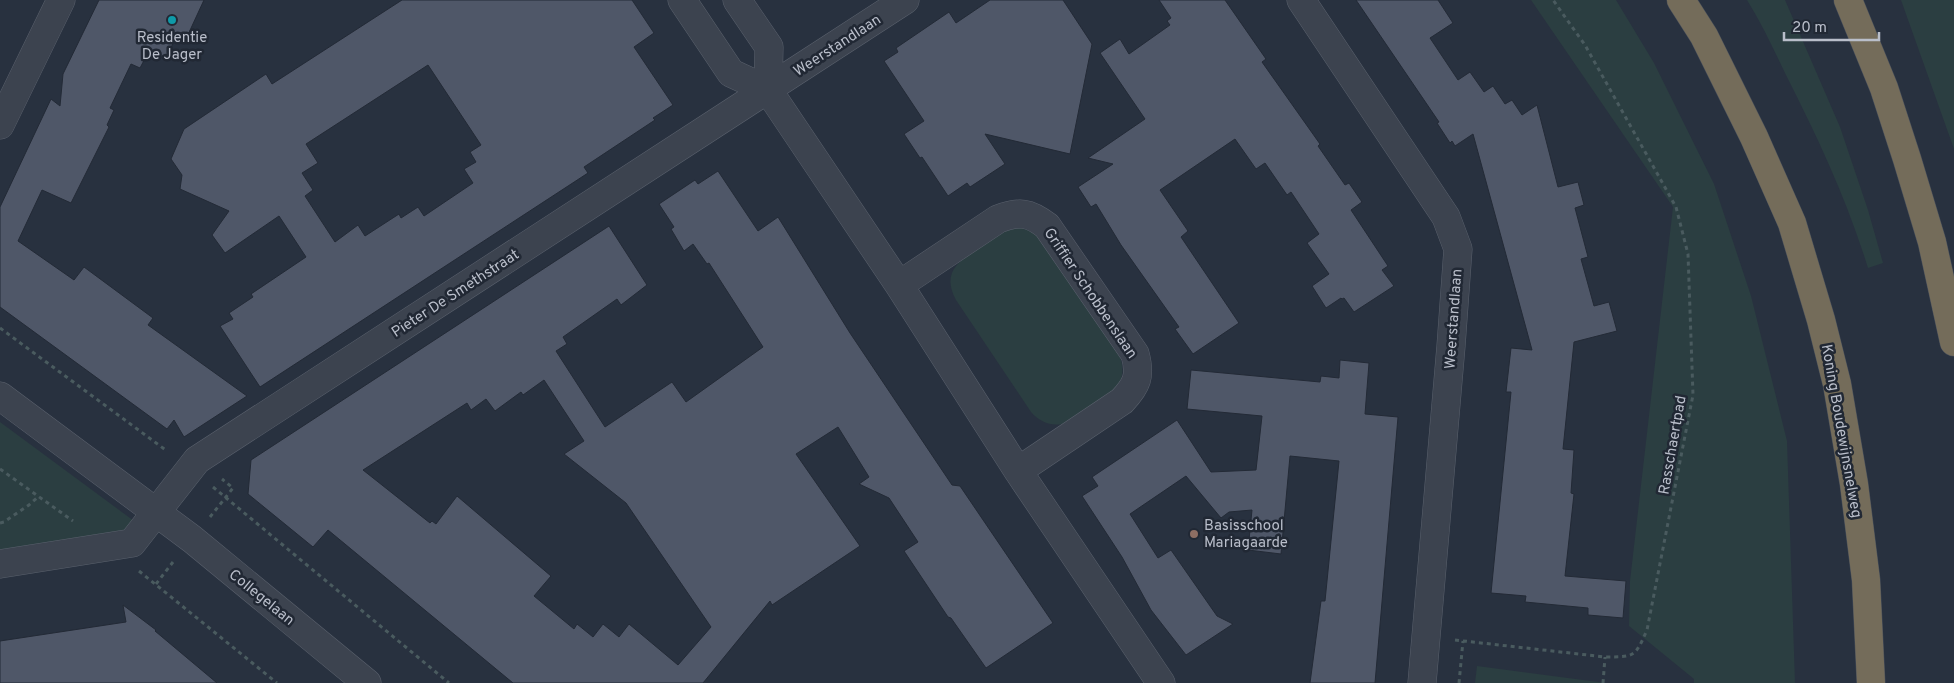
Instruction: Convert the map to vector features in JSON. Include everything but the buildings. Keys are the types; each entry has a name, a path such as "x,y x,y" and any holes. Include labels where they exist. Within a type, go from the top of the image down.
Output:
{"highway":[{"name":"Koning Boudewijnsnelweg","path":"1681,0 1704,36 1754,137 1792,223 1821,320 1837,384 1854,484 1866,580 1871,683"},
{"path":"1848,0 1884,88 1907,159 1932,242 1954,342"}],"street":[{"path":"0,125 60,0"},
{"path":"682,0 731,73 768,90 899,286 1018,471 1160,683"},
{"path":"737,0 769,47 768,90"},
{"name":"Weerstandlaan","path":"768,90 905,0"},
{"name":"Weerstandlaan","path":"1301,0 1446,218 1458,249 1422,683"},
{"name":"Pieter De Smethstraat","path":"156,512 197,460 768,90"},
{"name":"Griffier Schobbenslaan","path":"899,286 998,219 1011,214 1024,214 1036,217 1047,226 1135,354 1139,368 1137,378 1132,390 1122,401 1018,471"},
{"name":"Collegelaan","path":"0,396 156,512 367,683"},
{"path":"0,564 132,543 156,512"}],"path":[{"name":"Rasschaertpad","path":"1427,636 1605,657 1626,657 1638,652 1648,630 1693,395 1688,254 1676,207 1585,45 1553,0"},
{"path":"0,328 191,469 449,683"},
{"path":"0,523 29,505 38,496"},
{"path":"1459,683 1463,641"},
{"path":"1603,683 1605,657"}],"shaded area":[{"path":"1531,0 1616,0 1654,63 1714,184 1751,296 1787,441 1795,683 1694,683 1694,679 1629,626 1630,581 1673,207"},
{"path":"1747,0 1785,0 1840,127 1868,210 1883,263 1868,268 1851,218 1820,146 1768,37"},
{"path":"1901,0 1954,0 1954,149"},
{"path":"1021,227 1035,233 1041,240 1121,361 1121,380 1117,388 1067,423 1056,425 1047,423 1031,412 956,300 950,282 954,268 965,257 999,234"},
{"path":"0,422 134,521 124,536 0,555"},
{"path":"1477,666 1606,683 1475,683"}],"place":[{"name":"Residentie De Jager","path":"172,20"},
{"name":"Basisschool Mariagaarde","path":"1194,534"}]}
